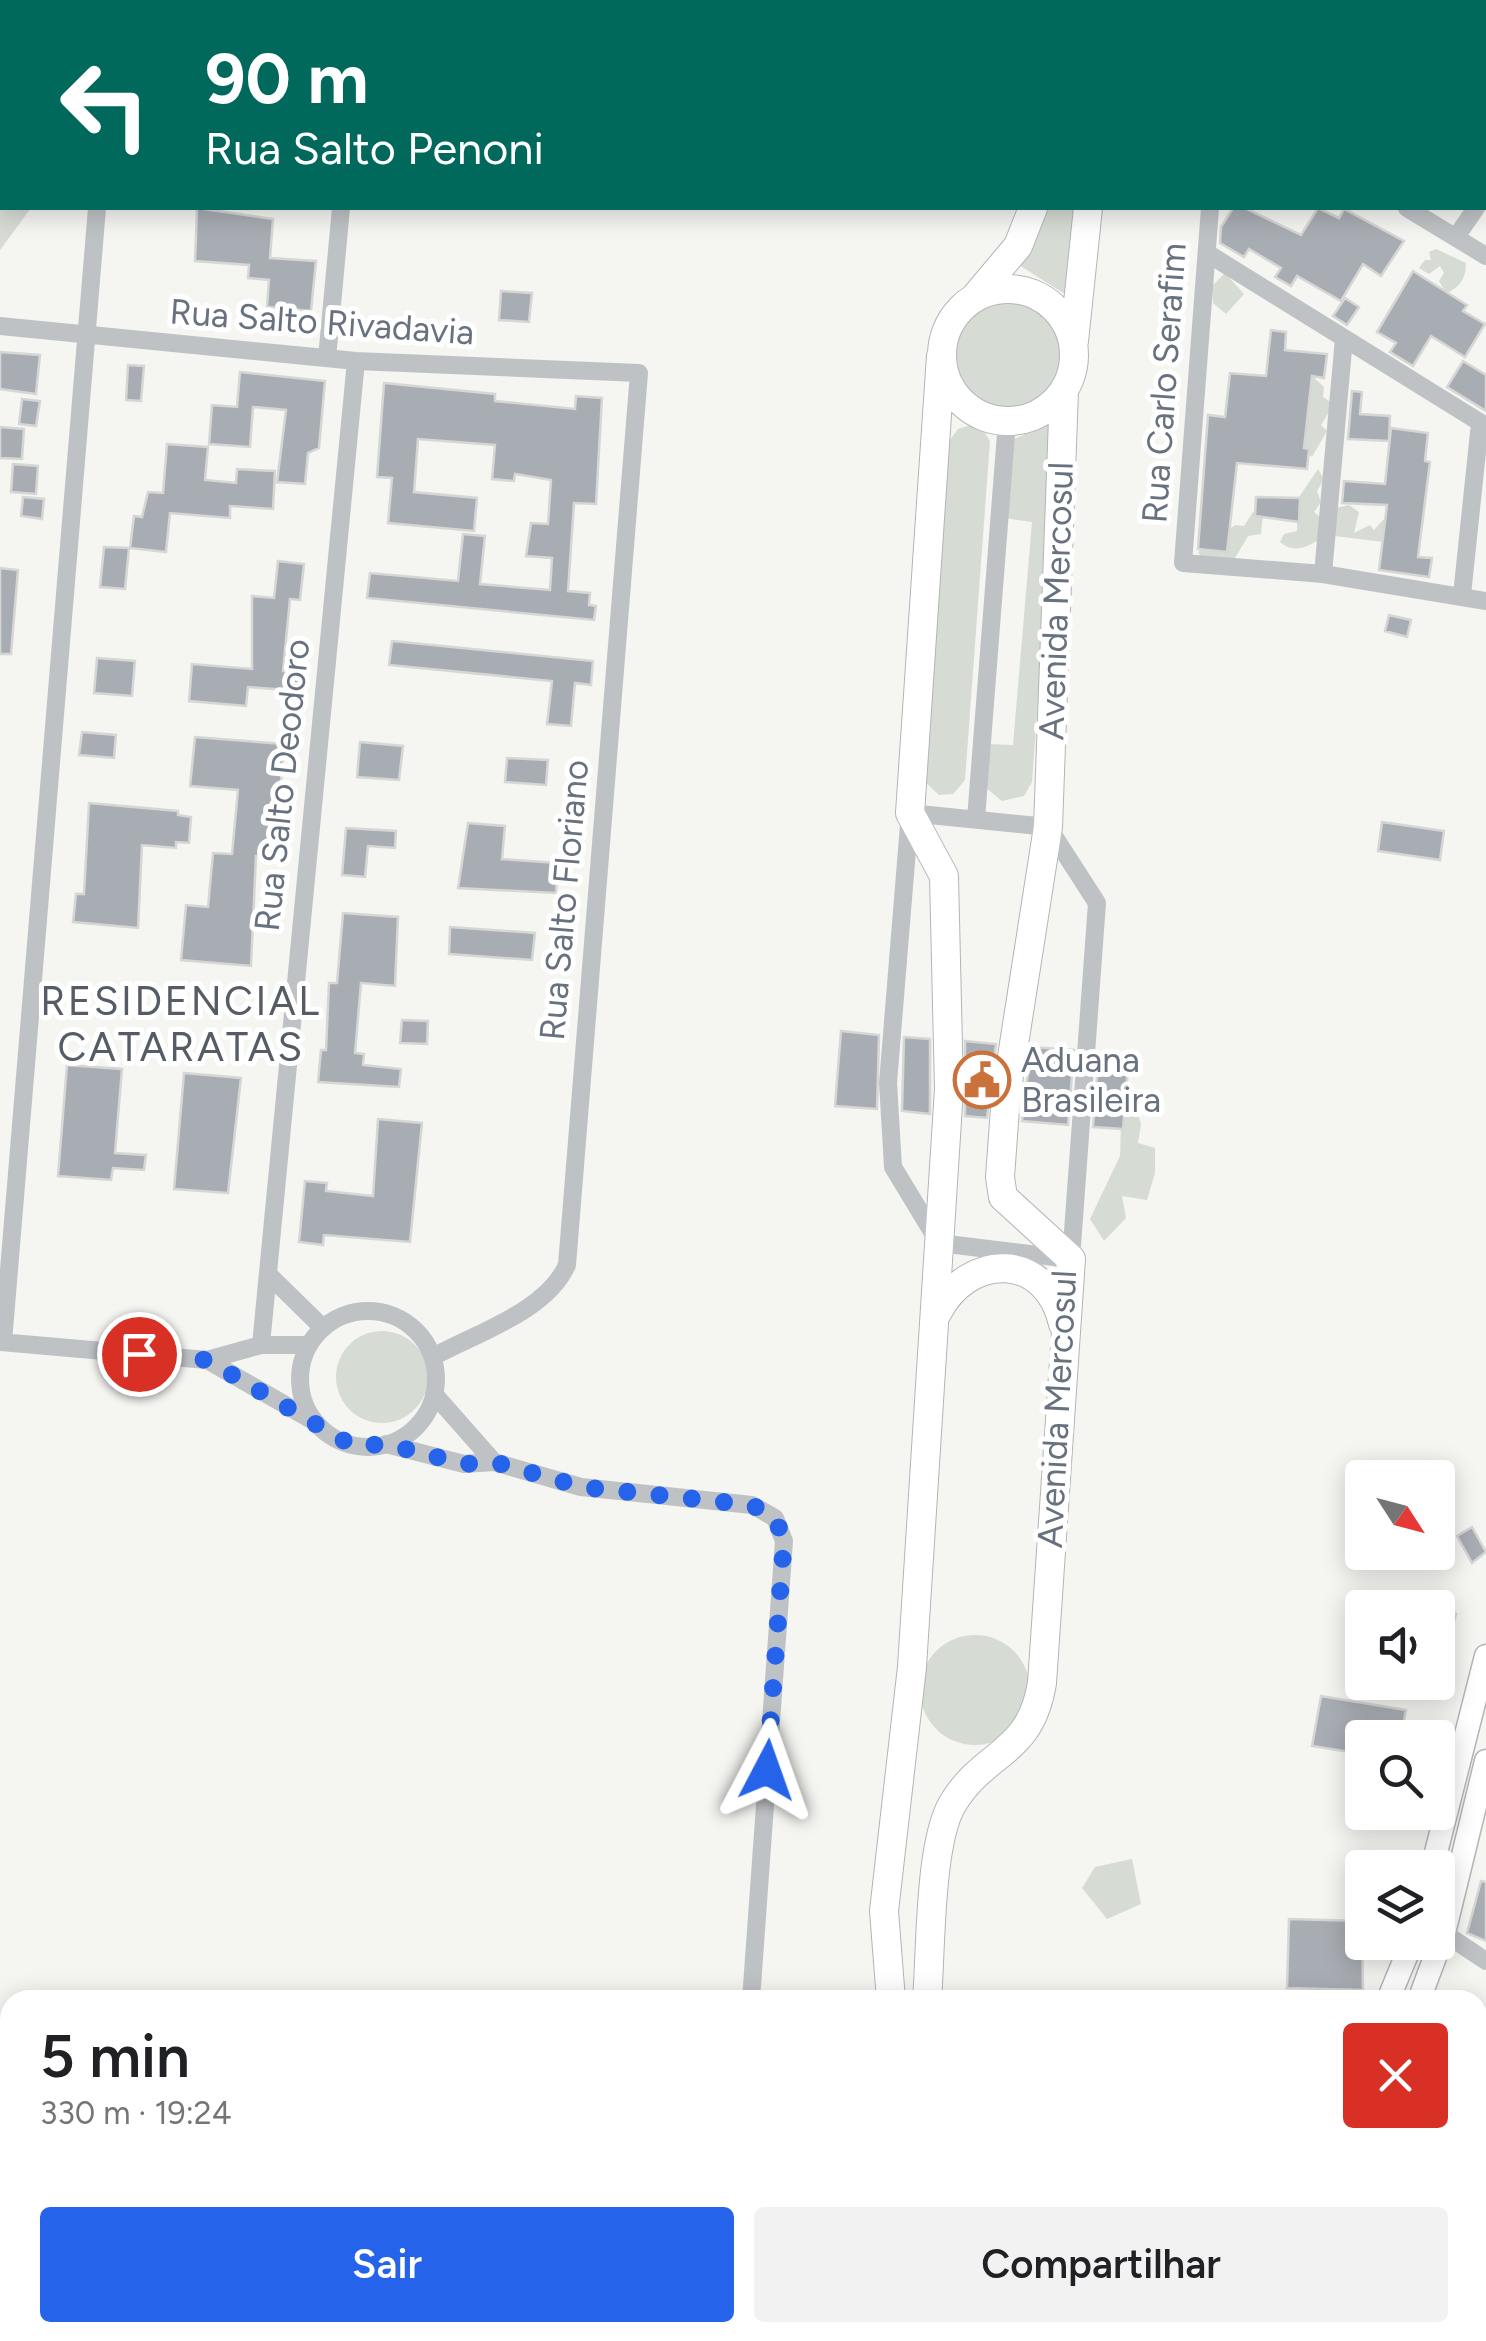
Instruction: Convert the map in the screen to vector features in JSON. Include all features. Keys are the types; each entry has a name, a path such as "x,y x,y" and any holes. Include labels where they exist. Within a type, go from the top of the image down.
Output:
{"highway":[{"path":"890,1990 884,1910 912,1668 948,1089 944,876 910,813 941,356 946,330 958,311 976,296 1018,246 1032,210"},
{"name":"Avenida Mercosul","path":"929,1990 936,1879 952,1804 971,1781 1027,1732 1038,1708 1070,1259 1004,1197 1000,1177 1006,1095 1048,828 1064,391 1074,367 1088,210"},
{"path":"976,296 1018,288 1036,296 1053,305 1068,325 1074,342"},
{"name":"Avenida Mercosul","path":"941,356 948,384 960,402 980,415 1006,422 1028,418 1048,408 1064,391"},
{"path":"934,1318 950,1288 974,1270 1024,1272 1046,1285 1058,1302 1065,1335"}],"main road":[{"path":"1437,1850 1486,1656"},
{"path":"1455,1878 1486,1761"},
{"path":"1392,1990 1405,1960"},
{"path":"1421,1990 1431,1960"}],"street":[{"path":"97,210 83,335 1,1342 207,1360 262,1345 309,1345"},
{"path":"327,358 342,210"},
{"name":"Rua Carlo Serafim","path":"1210,210 1184,562 1322,574"},
{"path":"1410,210 1486,256"},
{"path":"1456,237 1475,210"},
{"path":"1206,253 1483,425 1462,595"},
{"name":"Rua Salto Rivadavia","path":"0,326 356,361 639,373"},
{"path":"1344,338 1322,574 1486,601"},
{"name":"Rua Salto Deodoro","path":"262,1345 356,361"},
{"name":"Rua Salto Floriano","path":"432,1356 537,1301 558,1285 567,1265 639,373"},
{"path":"976,819 1006,422"},
{"path":"910,813 976,819 1048,828 1097,903 1070,1259 940,1244 893,1167 888,1083 910,813"},
{"path":"269,1275 323,1328"},
{"path":"315,1422 304,1403 300,1381 309,1345 323,1328 342,1316 364,1311 386,1313 406,1322 432,1356 434,1394 416,1427 386,1444"},
{"path":"207,1360 353,1446 386,1444 464,1464 494,1462 582,1487 752,1505 775,1518 784,1540 752,1990"},
{"path":"434,1394 494,1462"},
{"path":"1455,1940 1486,1961"}],"shaded area":[{"path":"0,210 30,210 0,250"},
{"path":"1045,210 1080,210 1065,294 1019,265"},
{"path":"1436,249 1466,263 1461,282 1446,293 1439,281 1444,273 1440,266 1429,274 1419,268 1425,260 1431,260 1429,252"},
{"path":"1225,273 1244,294 1226,314 1213,303 1212,286"},
{"path":"1010,298 1031,302 1049,314 1061,332 1065,353 1061,374 1049,392 1031,404 1010,408 989,404 971,392 959,374 955,353 959,332 971,314 989,302"},
{"path":"1309,373 1324,387 1323,397 1334,404 1321,425 1327,431 1312,457 1301,448"},
{"path":"1051,422 1058,430 1032,782 1024,796 1002,801 986,788 988,744 1013,745 1032,522 1005,518 1012,440"},
{"path":"971,425 983,430 990,441 965,780 953,794 939,795 924,781 950,440 958,429"},
{"path":"1318,469 1324,479 1317,491 1321,502 1314,512 1322,519 1321,539 1305,547 1290,548 1280,542 1284,534 1297,531 1297,500"},
{"path":"1349,505 1359,512 1354,533 1370,525 1374,530 1383,520 1392,520 1384,542 1334,536 1335,508"},
{"path":"1253,512 1263,514 1261,534 1248,536 1232,563 1202,558 1198,552 1235,525 1244,526"},
{"path":"1135,1105 1141,1124 1138,1143 1155,1148 1155,1173 1147,1200 1122,1196 1126,1218 1104,1241 1090,1219 1120,1156 1121,1123"},
{"path":"382,1331 400,1335 414,1345 424,1359 428,1377 424,1395 414,1409 400,1419 382,1423 364,1419 350,1409 340,1395 336,1377 340,1359 350,1345 364,1335"},
{"path":"975,1635 996,1639 1014,1651 1026,1669 1030,1690 1026,1711 1014,1729 996,1741 975,1745 954,1741 936,1729 924,1711 920,1690 924,1669 936,1651 954,1639"},
{"path":"1132,1859 1141,1904 1107,1919 1082,1888 1095,1867"}],"building":[{"path":"197,210 273,219 270,258 316,261 311,311 267,307 269,280 248,278 249,265 195,261"},
{"path":"1232,210 1249,210 1301,235 1317,210 1339,218 1346,210 1404,241 1381,276 1363,264 1341,301 1297,276 1291,286 1275,277 1281,268 1249,249 1244,257 1220,243 1221,227"},
{"path":"1413,271 1467,305 1463,311 1485,324 1465,357 1431,336 1413,366 1390,352 1396,343 1377,332"},
{"path":"501,291 532,293 529,322 499,320"},
{"path":"1345,298 1359,307 1347,325 1333,316"},
{"path":"1271,330 1286,332 1285,350 1327,354 1324,378 1312,376 1304,448 1309,449 1307,469 1237,463 1227,552 1198,549 1208,415 1225,417 1230,373 1266,376"},
{"path":"0,352 40,355 36,394 0,389"},
{"path":"1463,361 1486,375 1486,411 1447,387"},
{"path":"128,365 144,366 141,401 126,400"},
{"path":"240,372 325,381 319,448 308,453 305,484 277,482 286,410 253,407 250,447 209,444 212,405 237,407"},
{"path":"384,383 495,394 495,401 575,409 576,396 602,398 596,504 574,503 568,591 590,593 589,605 596,606 594,620 367,598 370,573 458,581 463,534 485,536 480,584 550,590 552,558 526,556 531,523 548,524 551,480 515,474 514,481 492,479 495,445 418,439 414,492 477,498 474,531 388,523 392,478 377,477"},
{"path":"1352,391 1362,392 1360,414 1390,416 1389,441 1348,439"},
{"path":"22,399 40,401 36,426 19,424"},
{"path":"0,427 24,429 22,459 0,458"},
{"path":"1391,428 1428,433 1425,461 1430,462 1418,557 1432,558 1429,577 1379,570 1387,505 1342,503 1344,481 1385,484"},
{"path":"167,444 208,447 205,480 236,483 237,469 275,471 273,509 230,506 230,518 170,513 166,552 130,548 134,516 142,517 148,492 163,493"},
{"path":"13,464 38,466 36,494 11,492"},
{"path":"23,497 44,499 42,519 21,516"},
{"path":"1256,497 1300,498 1299,522 1255,516"},
{"path":"104,547 129,548 125,589 100,587"},
{"path":"278,561 304,564 300,600 290,599 283,671 304,673 302,691 248,687 246,706 189,701 192,664 252,669 252,596 274,598"},
{"path":"0,568 18,570 11,654 0,654"},
{"path":"1389,615 1411,620 1407,637 1385,631"},
{"path":"392,641 593,661 591,685 575,683 571,726 547,724 552,681 389,665"},
{"path":"97,658 135,661 132,696 94,693"},
{"path":"82,732 116,735 114,758 79,755"},
{"path":"195,737 284,744 280,794 273,793 267,857 256,856 251,966 181,960 186,905 208,907 213,853 232,854 238,790 190,786"},
{"path":"360,742 403,746 399,780 357,777"},
{"path":"507,758 548,760 546,785 505,782"},
{"path":"89,803 178,811 178,815 191,817 189,843 176,842 176,848 142,845 138,928 73,922 76,894 84,894"},
{"path":"1382,822 1444,831 1440,860 1378,851"},
{"path":"468,823 505,826 502,859 558,863 556,893 458,888"},
{"path":"346,828 396,831 395,848 368,846 365,877 342,875"},
{"path":"343,913 398,917 395,986 361,983 355,1053 364,1054 363,1065 401,1069 399,1087 318,1082 321,1050 326,1050 329,983 337,983"},
{"path":"450,927 535,933 532,960 449,954"},
{"path":"402,1020 428,1021 427,1044 400,1043"},
{"path":"841,1031 879,1035 877,1109 835,1106"},
{"path":"904,1037 930,1039 930,1114 902,1111"},
{"path":"965,1041 996,1044 987,1118 965,1116"},
{"path":"1031,1047 1074,1050 1068,1125 1022,1121"},
{"path":"1099,1052 1129,1055 1123,1129 1093,1127"},
{"path":"67,1065 122,1069 115,1153 146,1155 144,1170 113,1168 111,1180 58,1176"},
{"path":"184,1073 241,1078 228,1193 174,1189"},
{"path":"378,1119 422,1123 410,1242 324,1235 323,1245 299,1242 305,1181 327,1183 326,1191 373,1196"},
{"path":"1472,1527 1486,1552 1472,1563 1457,1536"},
{"path":"1321,1696 1406,1710 1404,1720 1345,1720 1345,1751 1312,1746"},
{"path":"1481,1881 1486,1882 1486,1941 1467,1933"},
{"path":"1289,1919 1345,1921 1345,1960 1363,1960 1363,1990 1287,1988"}],"place":[{"name":"Aduana Brasileira","path":"982,1080"}],"district":[{"name":"RESIDENCIAL CATARATAS","path":"181,1024"}],"route":[{"path":"139,1354 207,1360 353,1446 386,1444 464,1464 494,1462 582,1487 752,1505 775,1518 784,1540 767,1770"}]}
